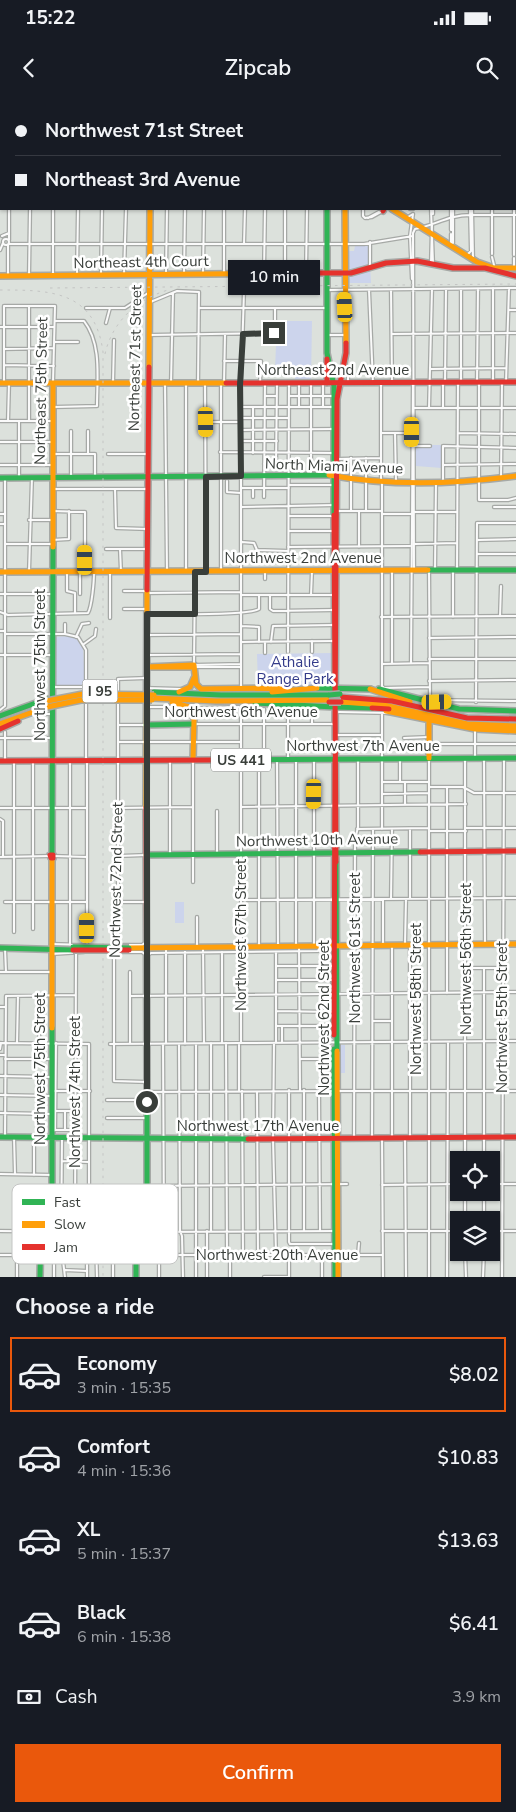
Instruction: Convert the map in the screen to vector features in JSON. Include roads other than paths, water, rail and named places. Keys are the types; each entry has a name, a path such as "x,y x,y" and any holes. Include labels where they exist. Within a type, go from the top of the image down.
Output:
{"main road":[{"name":"Northeast 71st Street","path":"147,1184 146,725 151,699 146,688 146,678 148,572 147,383 150,210"},
{"path":"325,383 328,308 327,210"},
{"path":"336,475 337,383 344,368 346,335 344,290 345,210"},
{"path":"394,210 409,215 412,221 432,234 516,276"},
{"path":"452,244 484,265 515,266"},
{"name":"Northeast 4th Court","path":"0,276 166,276 203,273 327,274 354,273 370,266 412,261 451,267 491,265"},
{"path":"491,265 515,266"},
{"path":"327,353 337,383"},
{"name":"Northeast 2nd Avenue","path":"4,383 516,382"},
{"name":"Northeast 75th Street","path":"52,476 53,383"},
{"path":"336,398 334,407 336,429"},
{"name":"North Miami Avenue","path":"3,478 95,476 186,478 336,475 366,482 396,482 516,476"},
{"name":"Northwest 62nd Street","path":"336,475 334,485 336,547"},
{"name":"Northwest 62nd Street","path":"336,475 334,610 336,641"},
{"name":"Northwest 75th Street","path":"52,476 52,995 54,1043 52,1059 54,1112 52,1184"},
{"name":"Northwest 2nd Avenue","path":"3,572 516,570"},
{"name":"Northwest 62nd Street","path":"335,595 335,689 339,703 335,724 336,1277"},
{"path":"147,667 194,666 194,678 197,686 201,689 370,689 384,690 468,710 516,710"},
{"path":"167,693 188,689 194,678"},
{"path":"250,695 317,688"},
{"path":"339,703 340,705 339,694 345,688"},
{"path":"370,689 410,702"},
{"name":"I 95","path":"151,699 167,693 329,699 339,703 379,704 467,724 516,721"},
{"name":"I 95","path":"339,703 384,697 461,715 516,721"},
{"path":"151,699 329,699"},
{"name":"I 95","path":"0,720 21,708 47,703 81,700 151,699 255,703 329,699"},
{"path":"161,700 187,705 192,711 194,722 194,760"},
{"path":"255,703 266,705 392,701 467,718 516,721"},
{"path":"0,720 47,703"},
{"name":"I 95","path":"0,720 39,710 47,703"},
{"path":"339,703 401,713"},
{"path":"1,710 21,708"},
{"path":"372,708 409,710"},
{"path":"3,731 39,710"},
{"name":"Northwest 6th Avenue","path":"401,713 475,729 516,731"},
{"name":"Northwest 58th Street","path":"429,758 430,720"},
{"name":"Northwest 6th Avenue","path":"146,725 194,722"},
{"name":"Northwest 7th Avenue","path":"2,761 516,758"},
{"name":"Northwest 10th Avenue","path":"146,855 516,851"},
{"path":"3,948 130,949 146,951 241,950 259,947 277,949 335,946 516,944"},
{"name":"Northwest 62nd Street","path":"335,946 334,1026 336,1042 334,1059 336,1091"},
{"name":"Northwest 17th Avenue","path":"3,1137 164,1140 516,1137"},
{"name":"Northwest 62nd Street","path":"336,1185 334,1244 336,1255"},
{"name":"Northwest 75th Street","path":"40,1264 40,1277"},
{"path":"136,1264 136,1277"}],"street":[{"path":"8,275 6,241 9,210"},
{"path":"29,276 30,210"},
{"path":"53,210 54,276"},
{"path":"77,275 78,210"},
{"path":"101,275 102,210"},
{"path":"124,275 126,210"},
{"path":"166,276 167,210"},
{"path":"184,275 185,210"},
{"path":"203,273 204,210"},
{"path":"224,210 224,273"},
{"path":"244,244 245,210"},
{"path":"264,274 265,210"},
{"path":"285,273 286,210"},
{"path":"306,273 307,210"},
{"path":"363,210 364,218 383,211"},
{"path":"432,210 432,263"},
{"path":"452,210 452,244"},
{"path":"471,210 471,253"},
{"path":"491,265 492,210"},
{"path":"6,241 30,244 345,244 411,236 416,228 423,228 452,216 515,215 515,266"},
{"path":"411,663 413,570 412,221"},
{"path":"0,250 6,241 8,233"},
{"path":"451,234 452,244"},
{"path":"370,242 370,266"},
{"path":"453,616 457,543 457,408 461,368 462,288"},
{"path":"478,288 480,501 516,498"},
{"path":"493,288 493,382"},
{"path":"501,478 502,408 508,334 509,288"},
{"path":"328,290 516,288"},
{"path":"429,408 432,289"},
{"path":"443,408 446,289"},
{"path":"369,290 373,383"},
{"path":"391,290 392,382"},
{"path":"241,689 241,383 244,291"},
{"path":"148,303 173,293 199,292 198,383"},
{"path":"86,308 125,308 148,293"},
{"path":"167,572 166,477 168,383 173,293"},
{"path":"8,421 4,383 4,306 29,306 29,421"},
{"name":"Northeast 75th Street","path":"29,306 55,306 53,383"},
{"path":"106,323 110,308"},
{"path":"199,308 328,308"},
{"path":"148,335 275,333 275,308"},
{"path":"509,310 516,310"},
{"path":"52,407 96,406 96,347 88,327 84,321 55,321"},
{"path":"0,327 54,327"},
{"path":"221,571 220,422 225,334"},
{"path":"392,334 516,334"},
{"path":"327,335 346,335"},
{"path":"113,383 114,340"},
{"path":"54,342 78,342"},
{"path":"4,348 54,348"},
{"path":"224,361 261,361 265,396 264,497"},
{"path":"4,366 54,366"},
{"path":"344,368 348,371 348,383"},
{"path":"430,369 506,368"},
{"path":"381,382 381,617 383,687 429,687"},
{"path":"186,383 186,572"},
{"path":"206,383 206,572"},
{"path":"276,464 277,383"},
{"path":"288,652 289,383"},
{"path":"299,383 299,407"},
{"path":"311,383 311,475"},
{"path":"323,407 325,383"},
{"path":"265,396 276,396"},
{"path":"288,396 336,398"},
{"path":"241,407 334,407"},
{"path":"253,408 253,453"},
{"path":"413,408 516,408"},
{"path":"206,422 253,418 289,418"},
{"path":"0,421 52,422"},
{"path":"19,421 19,477"},
{"path":"241,430 336,429"},
{"path":"71,431 71,476"},
{"path":"88,431 88,454"},
{"path":"381,433 413,432"},
{"path":"395,433 396,482"},
{"path":"457,433 516,434"},
{"path":"241,441 277,441"},
{"path":"0,442 52,442"},
{"path":"413,446 430,446"},
{"path":"443,480 443,446 516,448"},
{"path":"220,452 311,452 351,458 381,458"},
{"path":"52,454 95,454 95,476"},
{"path":"108,454 147,454"},
{"path":"351,458 351,511"},
{"path":"366,458 366,511"},
{"path":"264,464 289,464"},
{"path":"443,464 516,464"},
{"path":"0,465 52,465"},
{"path":"29,572 29,520 32,477"},
{"path":"1,710 5,695 5,594 3,572 5,514 3,478"},
{"path":"436,480 436,544 429,617 428,701 516,701"},
{"path":"227,481 227,492 241,492"},
{"path":"289,485 334,485"},
{"path":"241,488 288,488"},
{"path":"253,488 253,498"},
{"path":"52,489 147,489"},
{"path":"115,489 116,528 147,528"},
{"path":"241,507 288,507 299,505 351,511 382,511"},
{"path":"494,507 516,507"},
{"path":"288,516 336,509"},
{"path":"52,511 85,512 80,594"},
{"path":"5,544 29,544 68,540 69,511"},
{"path":"359,511 359,547"},
{"path":"382,514 457,512"},
{"path":"0,514 5,514"},
{"path":"29,520 52,520"},
{"path":"476,702 477,523 516,523"},
{"path":"0,524 5,524"},
{"path":"288,531 334,531"},
{"path":"478,540 516,539"},
{"path":"241,542 254,543 257,550 288,550"},
{"path":"288,547 359,547 457,543"},
{"path":"106,549 147,549"},
{"path":"120,549 121,572"},
{"path":"477,554 516,554"},
{"path":"311,595 312,570"},
{"path":"392,570 392,663"},
{"path":"265,571 265,579"},
{"path":"67,572 68,592 75,593 75,613"},
{"path":"0,612 52,614 89,612 90,597 94,591 94,572"},
{"path":"110,572 110,618"},
{"path":"195,572 194,666 241,666"},
{"path":"500,616 501,586"},
{"path":"124,591 335,595"},
{"path":"0,594 52,594"},
{"path":"124,609 195,614 241,612 258,610 259,595"},
{"path":"270,595 271,610 334,610"},
{"path":"381,617 516,616"},
{"path":"76,636 82,624 89,623"},
{"path":"65,624 65,634"},
{"path":"271,642 272,626 334,625"},
{"path":"241,626 258,627 259,642"},
{"path":"84,644 95,636 96,629"},
{"path":"0,631 5,633 65,634 76,636 84,644 86,650 87,945 86,951 72,949"},
{"path":"147,635 241,634"},
{"path":"429,638 516,637"},
{"path":"312,641 312,652"},
{"path":"241,642 336,641"},
{"path":"265,642 265,653"},
{"path":"147,655 241,654"},
{"path":"0,655 52,655"},
{"path":"429,659 516,658"},
{"path":"382,664 429,663"},
{"path":"0,676 5,676"},
{"name":"Northwest 72nd Street","path":"146,678 118,679 118,945 115,952 114,1080 147,1082"},
{"path":"146,688 185,688 194,678"},
{"path":"429,681 516,680"},
{"path":"52,687 86,687"},
{"path":"0,695 5,695"},
{"path":"118,702 151,699 183,707 190,711 194,722"},
{"name":"Northwest 6th Avenue","path":"339,703 382,713 401,713"},
{"name":"Northwest 67th Street","path":"194,722 197,711 202,708 239,707 241,807 240,1091 243,1254"},
{"path":"259,947 259,807 264,709"},
{"path":"288,709 288,759"},
{"path":"312,710 312,724"},
{"path":"382,713 382,829"},
{"path":"46,714 52,714"},
{"name":"Northwest 6th Avenue","path":"194,722 240,725 335,724"},
{"name":"Northwest 6th Avenue","path":"118,725 146,725"},
{"path":"475,729 475,758"},
{"path":"2,761 5,738 3,731"},
{"path":"335,736 382,735"},
{"path":"404,738 429,737"},
{"path":"0,738 52,738"},
{"path":"118,742 240,742"},
{"path":"429,744 516,744"},
{"path":"400,758 400,782"},
{"name":"Northwest 58th Street","path":"429,758 429,1277"},
{"name":"Northwest 56th Street","path":"465,758 465,1151"},
{"path":"484,758 485,944"},
{"name":"Northwest 55th Street","path":"502,1277 501,1137 504,758"},
{"path":"276,1254 273,1185 273,1091 278,900 277,759"},
{"path":"296,759 296,900 300,1011 300,1090"},
{"path":"314,759 314,900 317,947"},
{"name":"Northwest 61st Street","path":"354,1138 356,1091 354,853 358,806 358,759"},
{"path":"170,760 170,854"},
{"path":"193,882 194,760"},
{"path":"14,761 14,932"},
{"path":"33,761 33,929"},
{"name":"Northwest 74th Street","path":"70,761 70,902 76,995 75,1184"},
{"path":"382,782 429,782"},
{"path":"405,782 405,805"},
{"path":"429,788 466,789 474,793 516,793"},
{"path":"447,788 447,993"},
{"path":"382,794 429,793"},
{"path":"241,807 466,804"},
{"path":"118,808 194,807"},
{"path":"0,808 87,808"},
{"path":"217,811 217,854"},
{"path":"2,820 4,838 2,857 87,857"},
{"path":"357,829 447,831 516,828"},
{"path":"372,1138 374,1042 373,829"},
{"path":"391,899 392,829"},
{"path":"410,829 410,899"},
{"name":"Northwest 10th Avenue","path":"118,856 146,855"},
{"path":"240,900 516,898"},
{"path":"406,899 410,994 406,1277"},
{"path":"383,900 383,946"},
{"path":"5,902 87,902"},
{"path":"118,902 146,902"},
{"path":"197,917 201,949 204,1044"},
{"path":"72,949 87,945"},
{"path":"115,952 146,951 142,945 118,945"},
{"path":"392,946 392,1138"},
{"path":"3,948 6,972"},
{"path":"164,1184 166,950 185,952 201,949 222,952 277,949"},
{"path":"185,952 185,1044"},
{"path":"222,952 222,1043"},
{"path":"276,966 334,966"},
{"path":"466,968 502,968"},
{"path":"484,968 484,1151"},
{"path":"0,972 52,972"},
{"path":"130,972 130,1044"},
{"path":"276,980 334,980"},
{"path":"131,996 516,992"},
{"path":"3,1137 6,1113 6,996 76,995"},
{"path":"18,996 18,1043"},
{"path":"40,996 40,1043"},
{"path":"0,1007 6,1007"},
{"path":"276,1011 334,1012"},
{"path":"373,1021 392,1021"},
{"path":"276,1026 334,1026"},
{"path":"282,1026 282,1043"},
{"path":"110,1044 516,1040"},
{"path":"447,1277 448,1041"},
{"path":"0,1049 0,1043 90,1044 90,1184"},
{"path":"53,1092 54,1043"},
{"path":"211,1043 211,1231"},
{"path":"226,1043 230,1277"},
{"path":"179,1044 179,1186 183,1277"},
{"path":"196,1044 196,1277"},
{"path":"0,1055 5,1055"},
{"path":"5,1059 52,1059"},
{"path":"300,1059 334,1059"},
{"path":"0,1076 52,1077"},
{"path":"147,1092 289,1090 392,1092 516,1091"},
{"path":"289,1090 290,1244 334,1244"},
{"path":"304,1090 304,1231"},
{"path":"319,1090 320,1231"},
{"path":"0,1095 90,1091"},
{"path":"257,1091 258,1254"},
{"path":"107,1100 147,1100"},
{"path":"64,1129 65,1111"},
{"path":"0,1113 73,1111"},
{"path":"107,1118 147,1118"},
{"path":"54,1130 72,1130"},
{"path":"14,1137 15,1174"},
{"path":"34,1138 34,1175"},
{"path":"61,1184 62,1138"},
{"path":"382,1138 383,1277"},
{"path":"61,1161 89,1162"},
{"path":"0,1174 52,1176"},
{"path":"179,1186 320,1186 347,1184"},
{"path":"502,1184 516,1184"},
{"path":"382,1185 450,1185"},
{"path":"207,1231 207,1277"},
{"path":"178,1232 335,1231"},
{"path":"382,1231 447,1231"},
{"path":"502,1231 516,1231"},
{"path":"358,1255 359,1243"},
{"name":"Northwest 20th Avenue","path":"178,1256 243,1254 289,1256 382,1255"},
{"path":"264,1277 289,1277 289,1256"},
{"path":"322,1256 322,1277"},
{"path":"465,1261 466,1277"},
{"path":"484,1261 484,1277"},
{"path":"17,1264 17,1277"},
{"path":"54,1264 54,1277"},
{"path":"64,1264 65,1277"},
{"path":"86,1264 87,1277"},
{"path":"113,1264 113,1277"},
{"path":"159,1264 159,1277"},
{"path":"65,1270 87,1271"}],"railway":[{"path":"50,288 516,284"},
{"path":"0,290 52,293 80,305 90,316 98,332 103,352 103,1184"},
{"path":"105,354 113,332 127,313 146,299 168,290"},
{"path":"103,1264 103,1277"}],"park label":[{"name":"Athalie Range Park","path":"295,670"}]}
